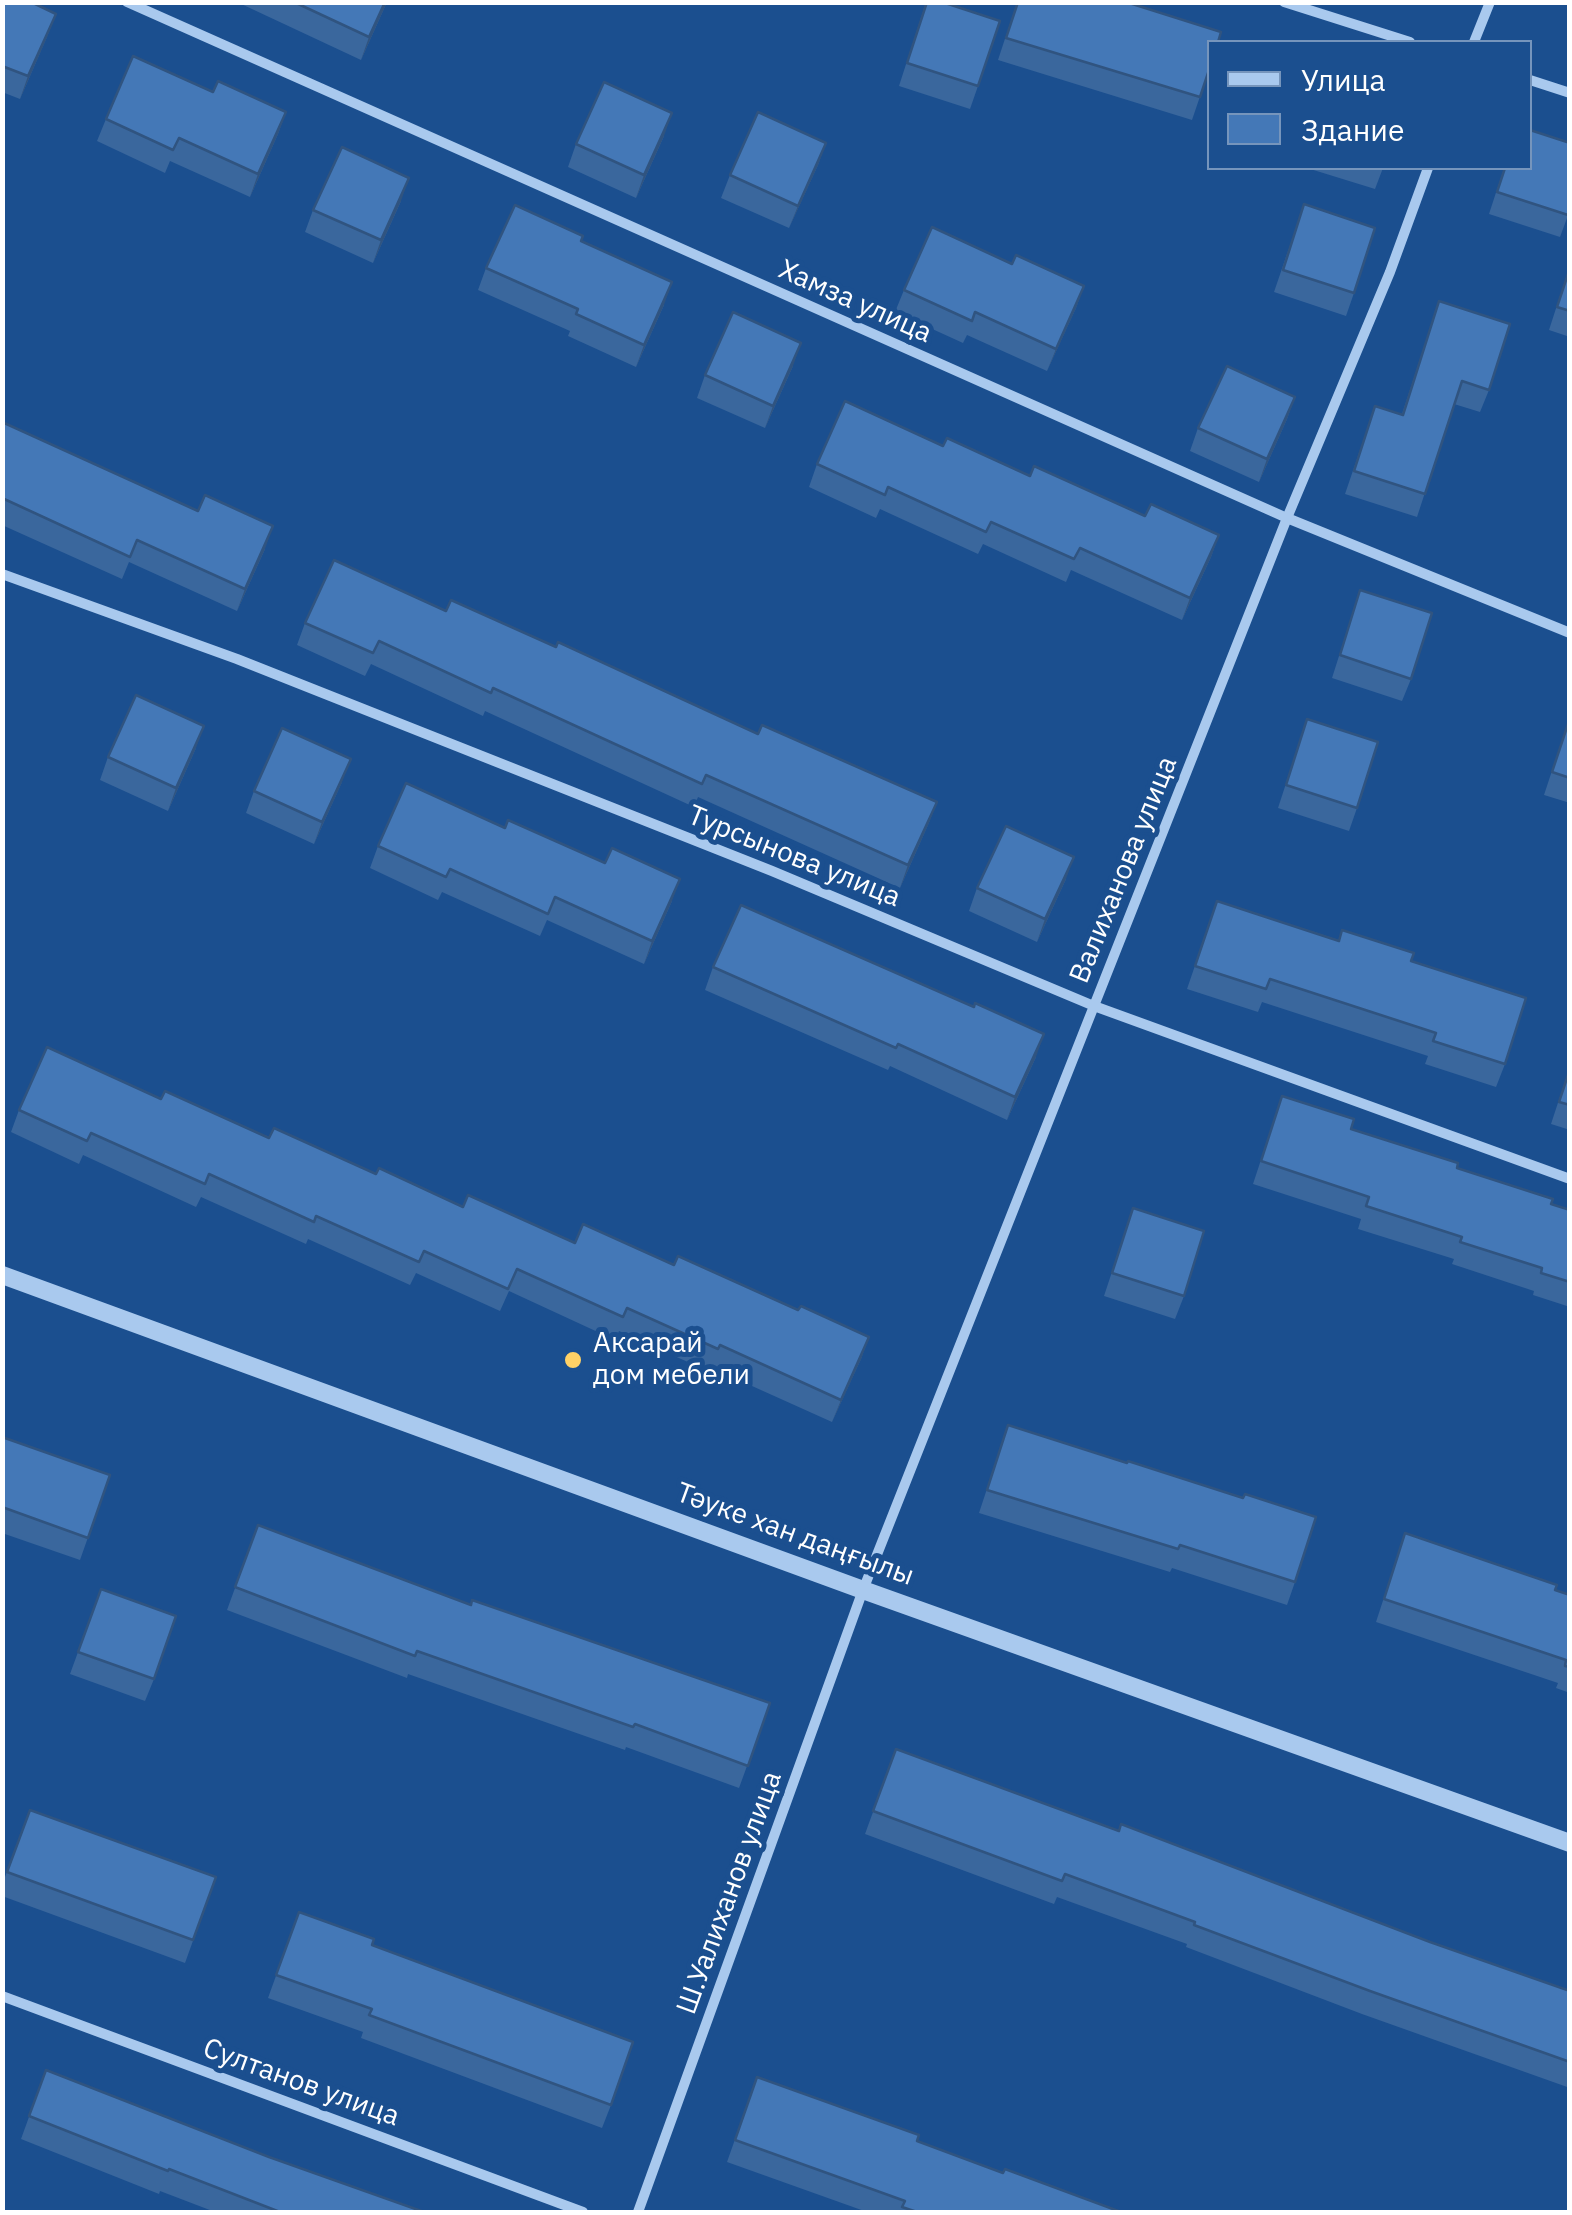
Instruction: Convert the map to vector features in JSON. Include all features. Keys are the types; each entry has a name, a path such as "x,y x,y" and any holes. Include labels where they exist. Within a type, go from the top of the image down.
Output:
{"street":[{"name":"Хамза улица","path":"127,2 1288,518 1570,633"},
{"path":"1284,2 1404,40"},
{"path":"1475,40 1490,2"},
{"path":"1532,81 1570,93"},
{"name":"Валиханова улица","path":"864,1590 1427,170"},
{"name":"Турсынова улица","path":"2,574 236,660 754,864 1094,1006 1570,1179"},
{"name":"Тәуке хан даңғылы","path":"2,1275 1570,1843"},
{"name":"Ш.Уалиханов улица","path":"638,2212 864,1590"},
{"name":"Султанов улица","path":"2,1996 583,2212"}],"building":[{"path":"2,2 31,2 56,14 28,76 2,66"},
{"path":"294,2 385,2 369,37"},
{"path":"927,2 942,2 1000,21 978,86 907,63"},
{"path":"1018,2 1126,2 1221,32 1219,40 1207,40 1207,76 1200,97 1006,38"},
{"path":"133,56 213,92 218,81 286,112 258,174 179,138 173,150 106,119"},
{"path":"604,82 672,113 644,175 576,144"},
{"path":"758,112 826,143 798,206 730,175"},
{"path":"1532,131 1570,143 1568,215 1497,192 1504,170 1532,170"},
{"path":"342,147 409,178 381,240 313,210"},
{"path":"1304,204 1375,228 1354,293 1283,270"},
{"path":"515,205 583,236 581,241 672,282 644,345 576,314 578,309 486,268"},
{"path":"932,227 1012,264 1016,255 1084,286 1056,349 975,312 972,321 904,290"},
{"path":"1570,268 1570,311 1557,307"},
{"path":"1439,301 1510,324 1489,390 1462,381 1425,494 1354,471 1375,406 1403,415"},
{"path":"733,312 801,343 773,406 705,375"},
{"path":"1227,366 1295,397 1267,459 1198,428"},
{"path":"845,401 943,446 947,438 1030,476 1034,466 1145,516 1151,504 1219,535 1190,598 1080,548 1074,559 991,522 986,532 888,487 885,495 817,464"},
{"path":"2,422 198,511 205,495 273,526 245,589 137,540 130,557 2,498"},
{"path":"334,560 446,611 451,600 556,647 558,642 758,734 762,725 937,802 908,865 706,775 702,784 493,688 491,693 379,641 373,653 305,623"},
{"path":"1360,590 1432,613 1411,679 1340,655"},
{"path":"136,695 204,726 176,788 108,757"},
{"path":"1570,718 1570,778 1552,772"},
{"path":"1307,719 1378,742 1357,808 1286,785"},
{"path":"282,728 351,759 322,822 254,791"},
{"path":"406,783 505,828 508,820 605,863 612,848 680,879 652,941 555,897 548,914 450,869 446,877 378,846"},
{"path":"1006,826 1074,857 1045,919 977,888"},
{"path":"1217,901 1339,941 1342,930 1414,953 1411,961 1526,998 1505,1064 1433,1041 1436,1033 1270,979 1266,989 1195,966"},
{"path":"741,905 1044,1034 1015,1097 713,967"},
{"path":"47,1047 161,1099 165,1091 269,1138 274,1128 376,1174 379,1168 463,1207 468,1195 575,1243 583,1224 674,1265 678,1256 869,1337 841,1400 720,1345 718,1349 627,1308 623,1317 517,1269 508,1289 424,1251 419,1262 316,1216 314,1222 209,1174 205,1184 91,1133 87,1141 19,1110"},
{"path":"1570,1069 1570,1105 1559,1102"},
{"path":"1282,1096 1354,1119 1351,1129 1553,1199 1551,1204 1570,1210 1570,1282 1541,1273 1542,1268 1460,1242 1462,1237 1366,1206 1369,1197 1261,1161"},
{"path":"1133,1208 1204,1231 1184,1296 1112,1273"},
{"path":"1008,1425 1316,1517 1295,1582 987,1490"},
{"path":"2,1437 110,1475 88,1538 2,1507"},
{"path":"258,1525 471,1605 472,1600 770,1703 748,1766 417,1651 415,1656 235,1587"},
{"path":"1405,1533 1557,1585 1555,1590 1570,1595 1570,1667 1565,1666 1566,1660 1384,1599"},
{"path":"101,1589 176,1616 154,1679 78,1652"},
{"path":"896,1749 1119,1831 1121,1824 1570,1991 1570,2062 1370,1991 1065,1874 1062,1881 873,1811"},
{"path":"30,1810 216,1877 193,1940 7,1872"},
{"path":"299,1912 374,1939 372,1945 633,2042 611,2105 369,2015 372,2009 276,1975"},
{"path":"46,2070 269,2157 424,2212 280,2212 168,2171 29,2116"},
{"path":"757,2077 919,2135 917,2141 1003,2173 1005,2169 1121,2212 917,2212 902,2207 905,2201 735,2140"}],"place":[{"name":"Аксарай дом мебели","path":"573,1360"}]}
